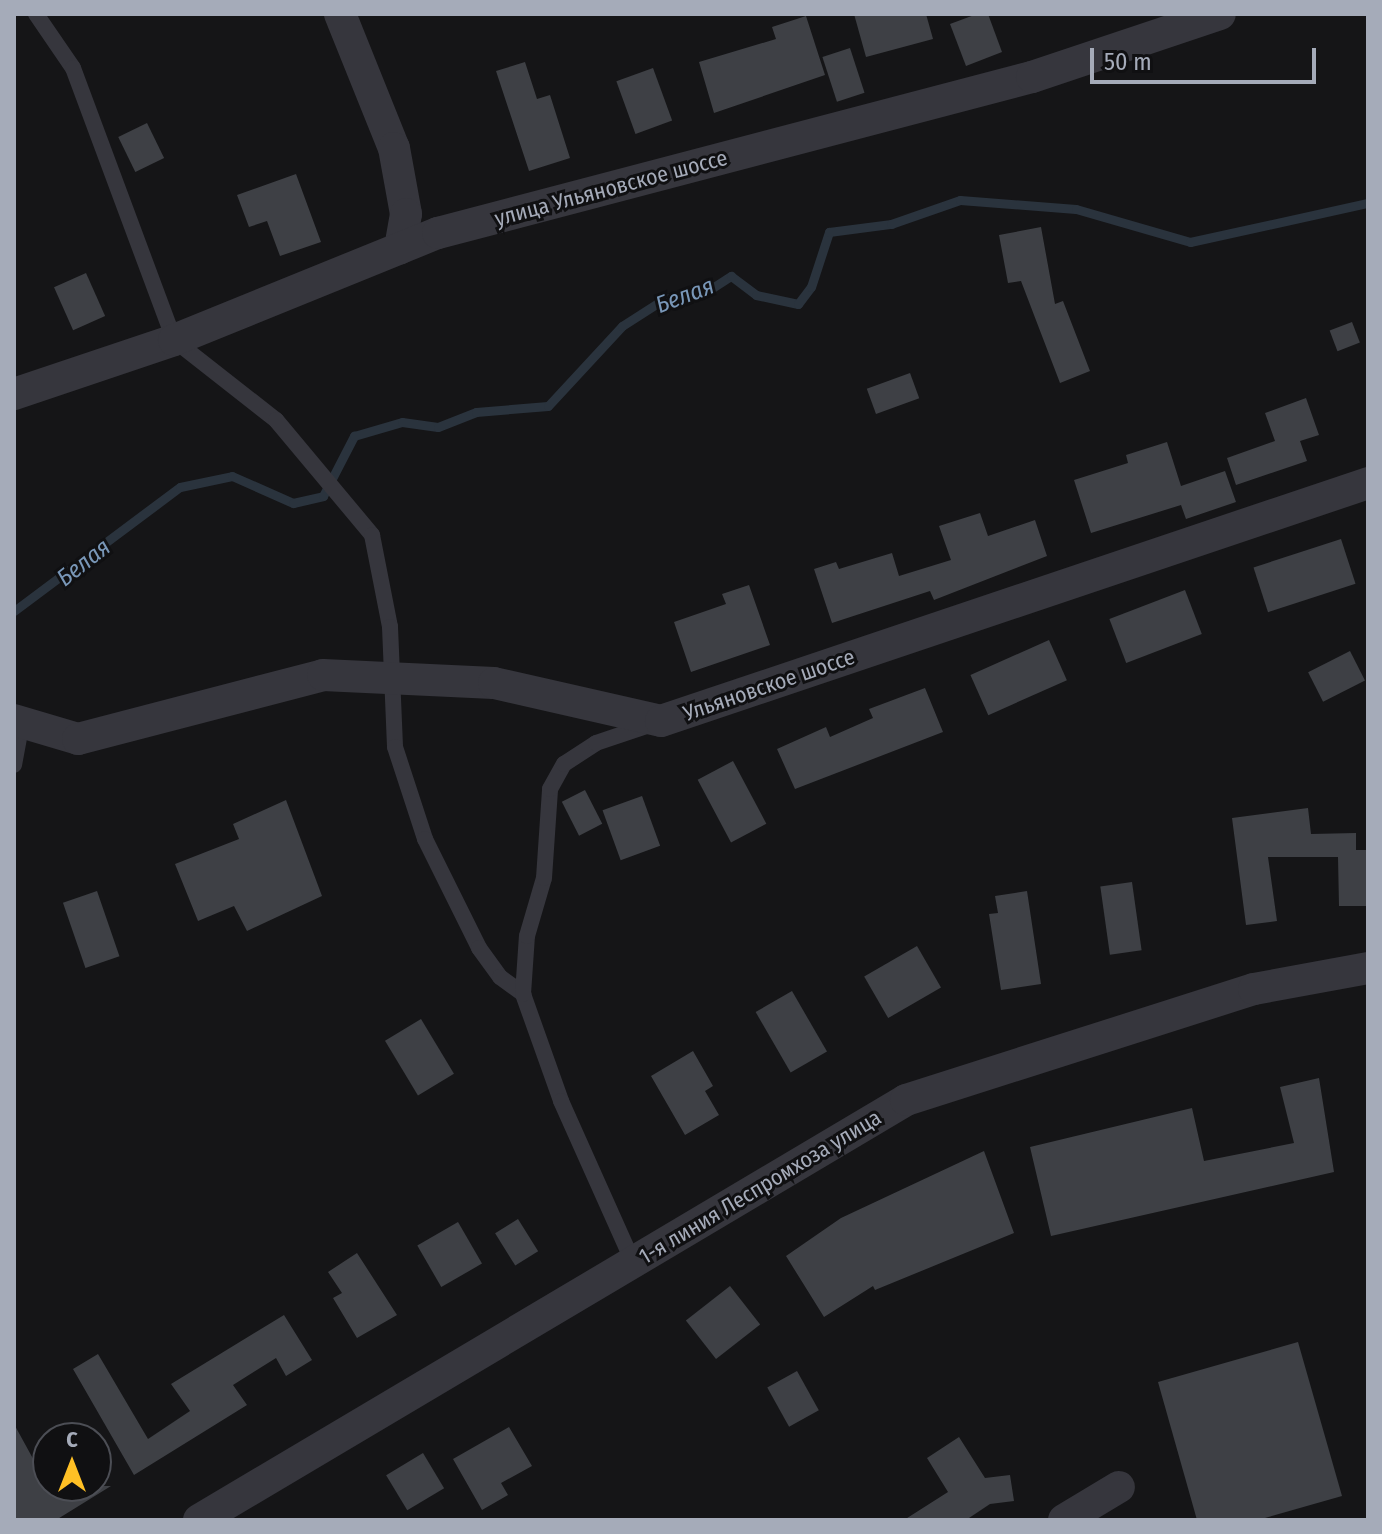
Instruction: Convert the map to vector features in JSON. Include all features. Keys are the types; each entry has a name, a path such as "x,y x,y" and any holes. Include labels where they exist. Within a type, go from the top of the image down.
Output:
{"street":[{"path":"340,14 394,148 406,214 400,248"},
{"name":"улица Ульяновское шоссе","path":"14,394 174,340 400,248 1032,77 1220,14"},
{"name":"Ульяновское шоссе","path":"18,721 78,739 323,675 494,683 661,721 1368,483"},
{"name":"1-я линия Леспромхоза улица","path":"199,1520 906,1100 1254,989 1368,968"},
{"path":"1064,1520 1119,1487"}],"lane":[{"path":"36,14 73,68 174,340 276,420 372,535 385,581 395,747 425,839 479,948 500,977 523,994"},
{"path":"358,14 365,71"},
{"path":"14,765 18,721"},
{"path":"633,1262 561,1101 523,994 527,936 544,878 550,789 564,764 596,743 661,721"}],"building":[{"path":"854,14 926,14 933,39 866,57"},
{"path":"977,14 988,14 1002,52 966,66 950,24"},
{"path":"806,16 825,75 714,113 699,62 776,39 772,27"},
{"path":"850,48 865,93 837,102 822,57"},
{"path":"525,62 537,99 550,95 570,158 529,171 496,71"},
{"path":"653,68 672,121 636,134 616,81"},
{"path":"147,123 164,158 135,172 118,137"},
{"path":"296,174 321,242 280,256 267,221 249,227 237,195"},
{"path":"1041,227 1055,304 1063,301 1090,371 1060,383 1021,281 1008,283 999,235"},
{"path":"86,273 105,316 73,330 54,287"},
{"path":"1352,322 1360,343 1337,351 1330,331"},
{"path":"910,373 919,398 876,414 867,389"},
{"path":"1306,398 1319,435 1300,441 1307,461 1236,485 1227,458 1275,441 1265,413"},
{"path":"1167,442 1181,486 1225,471 1236,502 1186,519 1181,505 1091,533 1074,480 1128,463 1126,455"},
{"path":"980,513 988,536 1035,520 1047,556 934,600 930,591 832,623 814,569 836,562 839,569 892,553 899,576 951,560 939,526"},
{"path":"1341,539 1356,584 1268,612 1254,567"},
{"path":"749,585 770,645 691,672 674,622 726,604 722,594"},
{"path":"1185,590 1202,634 1126,663 1109,619"},
{"path":"1049,640 1067,680 988,715 970,675"},
{"path":"1350,651 1365,680 1323,702 1308,672"},
{"path":"925,688 943,732 795,789 777,749 826,727 830,737 873,718 869,709"},
{"path":"733,761 766,824 731,842 698,780"},
{"path":"585,790 602,824 579,836 562,802"},
{"path":"642,796 660,846 621,860 603,810"},
{"path":"286,800 322,896 247,931 234,906 198,921 175,864 239,839 233,824"},
{"path":"1308,808 1311,834 1356,833 1356,850 1368,850 1368,906 1339,906 1338,857 1268,857 1277,921 1246,925 1232,818"},
{"path":"1132,882 1142,950 1110,955 1100,886"},
{"path":"97,891 119,956 85,968 63,903"},
{"path":"1027,891 1041,984 1001,990 989,914 998,913 995,896"},
{"path":"917,946 941,988 888,1018 864,976"},
{"path":"792,991 827,1052 791,1073 756,1012"},
{"path":"421,1019 454,1074 418,1095 385,1041"},
{"path":"693,1051 713,1086 705,1091 719,1115 685,1135 651,1076"},
{"path":"1319,1078 1334,1172 1051,1236 1030,1147 1192,1108 1204,1161 1294,1143 1280,1087"},
{"path":"984,1151 1014,1233 875,1290 873,1286 824,1317 786,1256 841,1218"},
{"path":"518,1219 538,1251 515,1266 495,1233"},
{"path":"458,1222 482,1264 441,1287 417,1246"},
{"path":"357,1253 397,1315 357,1338 333,1298 342,1293 328,1272"},
{"path":"730,1286 760,1325 716,1359 686,1320"},
{"path":"284,1315 312,1360 286,1376 276,1358 233,1385 247,1405 134,1475 112,1437 112,1422 104,1422 73,1369 98,1354 148,1439 190,1411 171,1384"},
{"path":"1298,1342 1342,1496 1258,1520 1197,1520 1158,1382"},
{"path":"797,1371 819,1410 789,1427 767,1387"},
{"path":"14,1424 32,1457 32,1502 85,1502 56,1520 14,1520"},
{"path":"509,1427 532,1466 501,1483 508,1495 482,1510 453,1459"},
{"path":"959,1437 985,1478 1010,1475 1014,1501 990,1504 966,1520 904,1520 948,1492 927,1458"},
{"path":"423,1453 444,1488 407,1510 386,1475"}],"waterway":[{"name":"Белая","path":"14,611 180,487 232,476 293,503 323,496 354,436 402,422 438,427 476,412 548,406 622,326 664,299 706,292 731,276 756,295 798,304 811,287 829,232 891,224 960,200 1076,209 1190,242 1368,203"}]}
